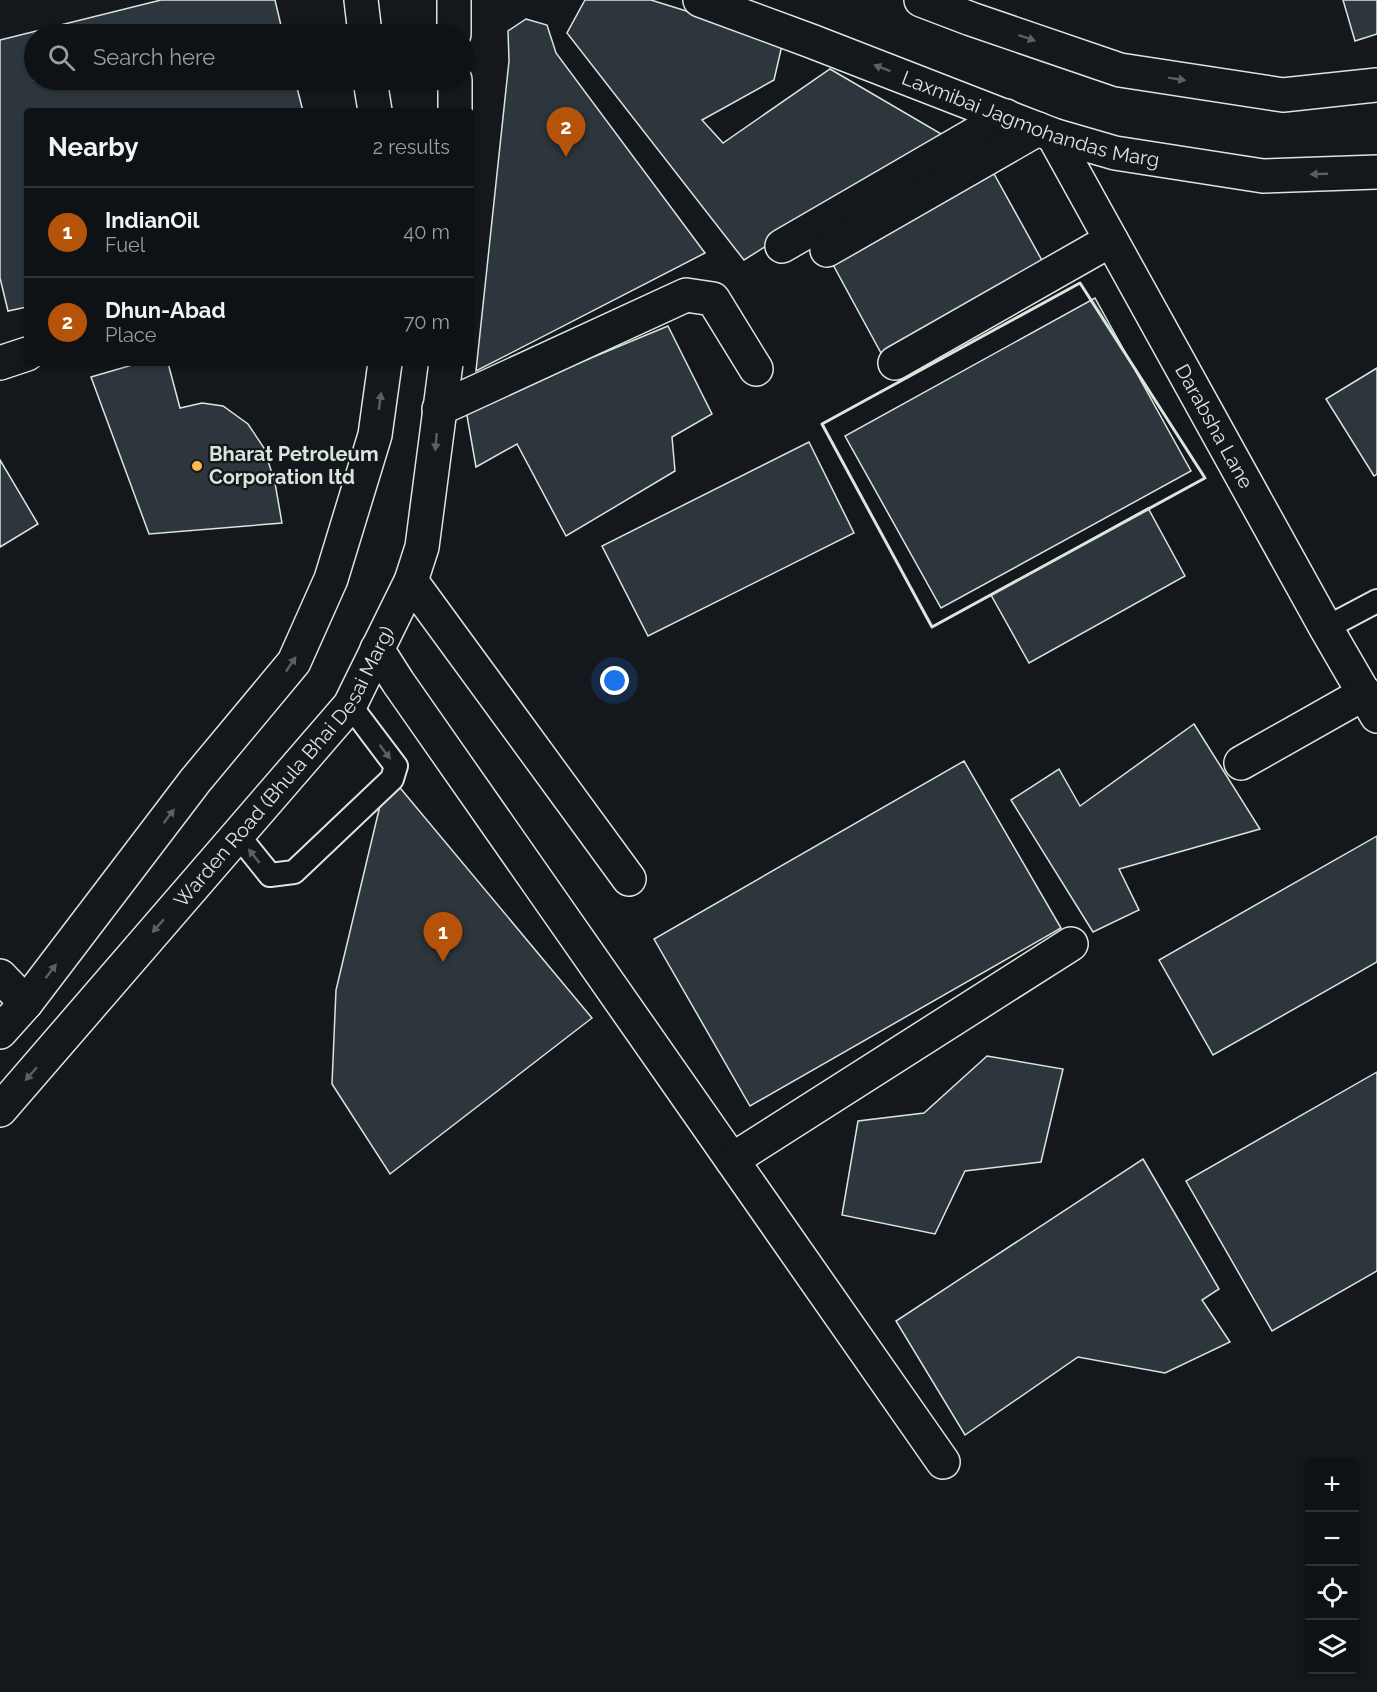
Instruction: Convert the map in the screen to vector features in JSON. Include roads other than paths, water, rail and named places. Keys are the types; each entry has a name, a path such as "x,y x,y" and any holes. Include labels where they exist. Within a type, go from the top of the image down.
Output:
{"street":[{"path":"361,0 364,24"},
{"path":"454,0 454,24"},
{"name":"Laxmibai Jagmohandas Marg","path":"700,0 1046,132 1116,153 1263,176 1377,172"},
{"path":"921,0 1120,70 1283,95 1377,85"},
{"path":"372,90 375,108"},
{"path":"455,90 455,108"},
{"path":"782,246 1006,116"},
{"path":"827,250 1046,132"},
{"name":"Darabsha Lane","path":"1046,132 1111,240 1326,628 1371,704"},
{"path":"895,363 1111,240"},
{"path":"439,409 686,295 713,299 756,369"},
{"path":"0,1032 26,1003 195,781 294,662 331,579 369,457 375,435 385,366"},
{"name":"Warden Road (Bhula Bhai Desai Marg)","path":"0,1110 350,705 411,581 422,547 446,366"},
{"path":"411,581 629,879"},
{"path":"378,649 404,692 943,1462"},
{"path":"1241,763 1371,704"},
{"path":"732,1160 1071,944"},
{"path":"0,976 26,1003"}],"lane":[{"path":"1326,628 1377,601"},
{"path":"237,834 270,875 294,872 392,779 396,766 350,705"}],"place":[{"name":"Dhun-Abad","path":"566,157"},
{"name":"Bharat Petroleum Corporation ltd","path":"197,466"},
{"name":"IndianOil","path":"443,962"}]}
